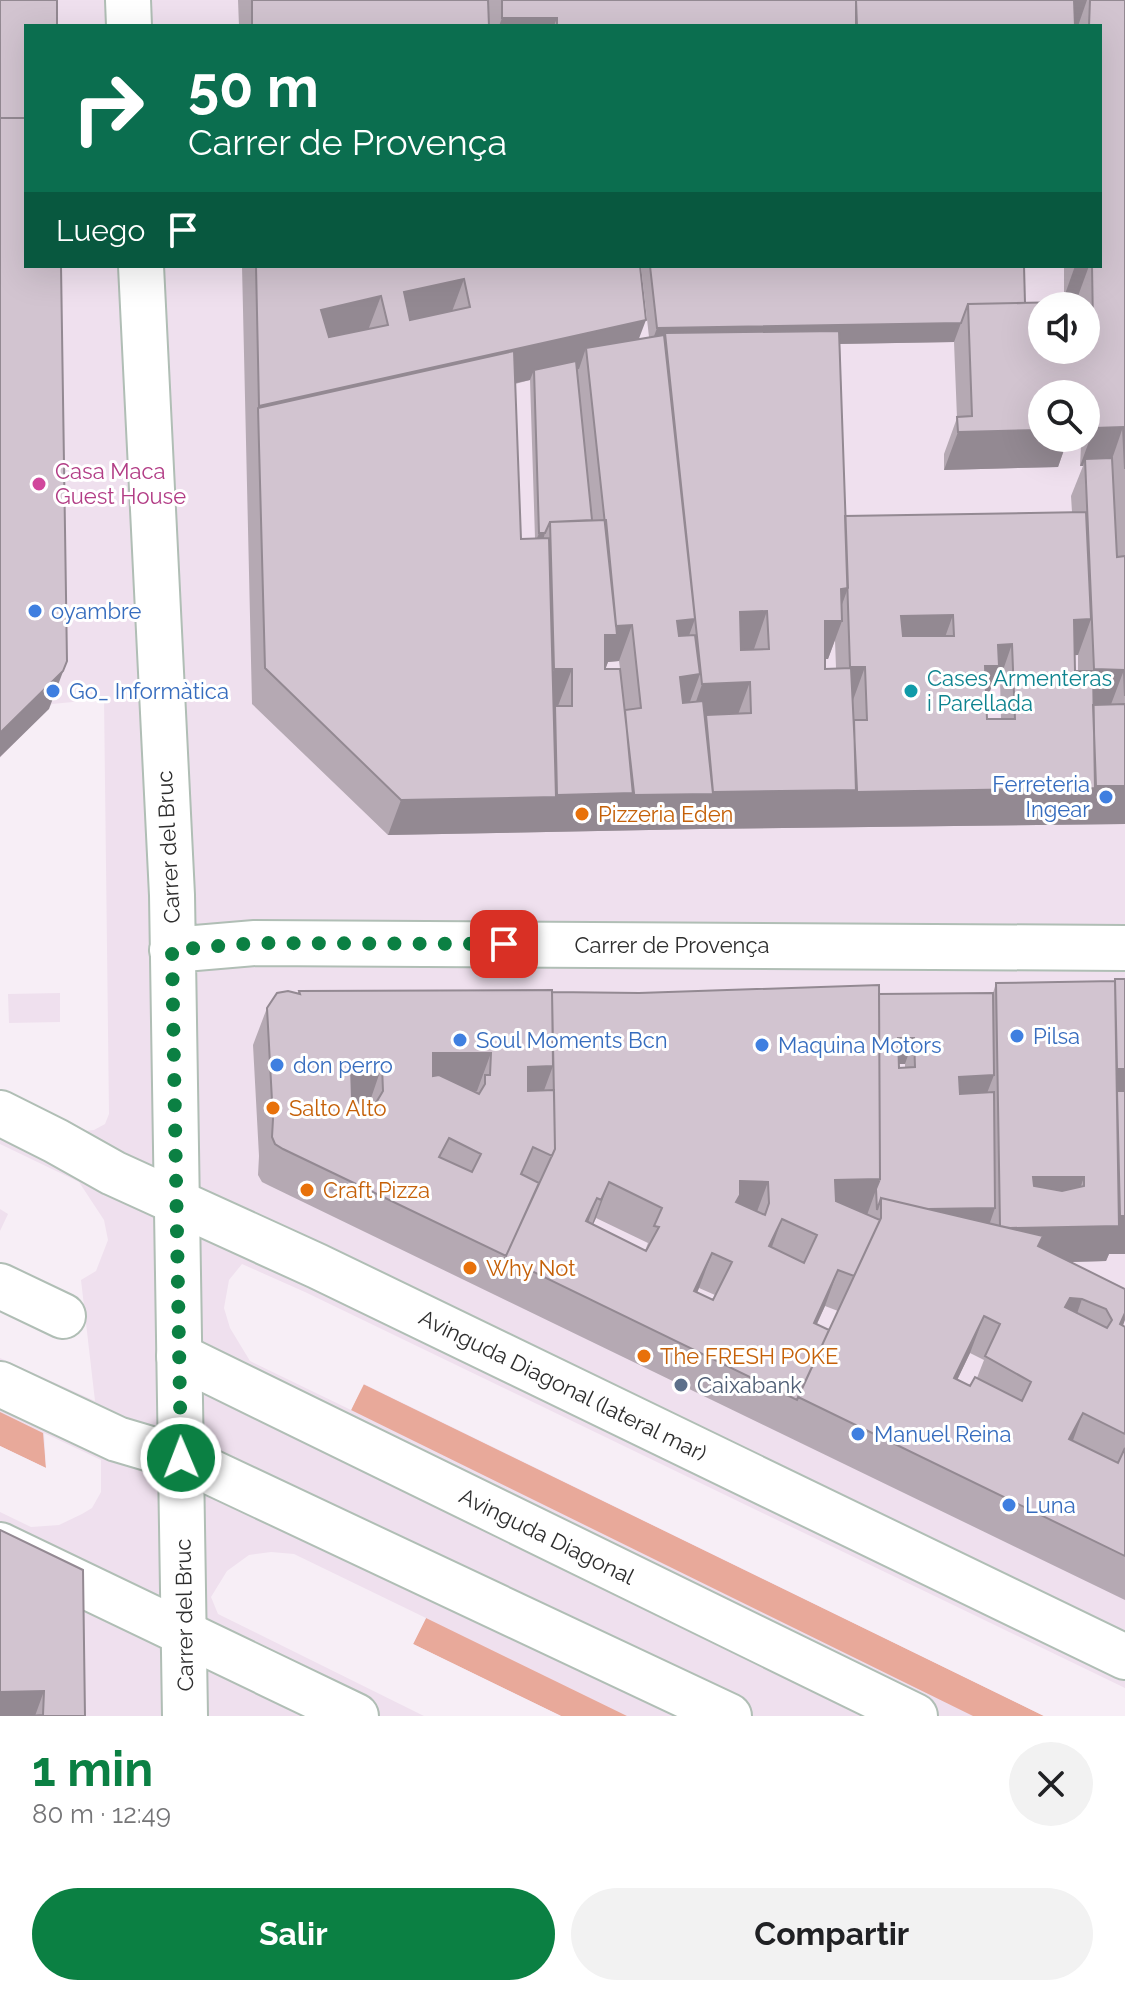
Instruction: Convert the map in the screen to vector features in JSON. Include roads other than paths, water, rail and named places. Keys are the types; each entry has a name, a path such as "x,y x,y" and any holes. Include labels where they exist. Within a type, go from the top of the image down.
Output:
{"street":[{"path":"128,0 129,24"},
{"name":"Carrer del Bruc","path":"141,268 172,950 185,1716"},
{"name":"Carrer de Provença","path":"172,950 255,943 1125,948"},
{"name":"Avinguda Diagonal (lateral mar)","path":"0,1113 113,1173 317,1266 1125,1657"},
{"path":"0,1286 63,1316"},
{"name":"Avinguda Diagonal","path":"179,1356 915,1716"},
{"path":"0,1384 117,1439 181,1458 729,1716"},
{"path":"0,1545 356,1716"}],"place":[{"name":"Casa Maca Guest House","path":"39,484"},
{"name":"oyambre","path":"35,611"},
{"name":"Go_ Informàtica","path":"53,691"},
{"name":"Cases Armenteras i Parellada","path":"911,691"},
{"name":"Ferreteria Ingear","path":"1106,797"},
{"name":"Pizzeria Eden","path":"582,814"},
{"name":"Pilsa","path":"1017,1036"},
{"name":"Soul Moments Bcn","path":"460,1040"},
{"name":"Maquina Motors","path":"762,1045"},
{"name":"don perro","path":"277,1065"},
{"name":"Salto Alto","path":"273,1108"},
{"name":"Craft Pizza","path":"307,1190"},
{"name":"Why Not","path":"470,1268"},
{"name":"The FRESH POKE","path":"644,1356"},
{"name":"Caixabank","path":"681,1385"},
{"name":"Manuel Reina","path":"858,1434"},
{"name":"Luna","path":"1009,1505"}]}
